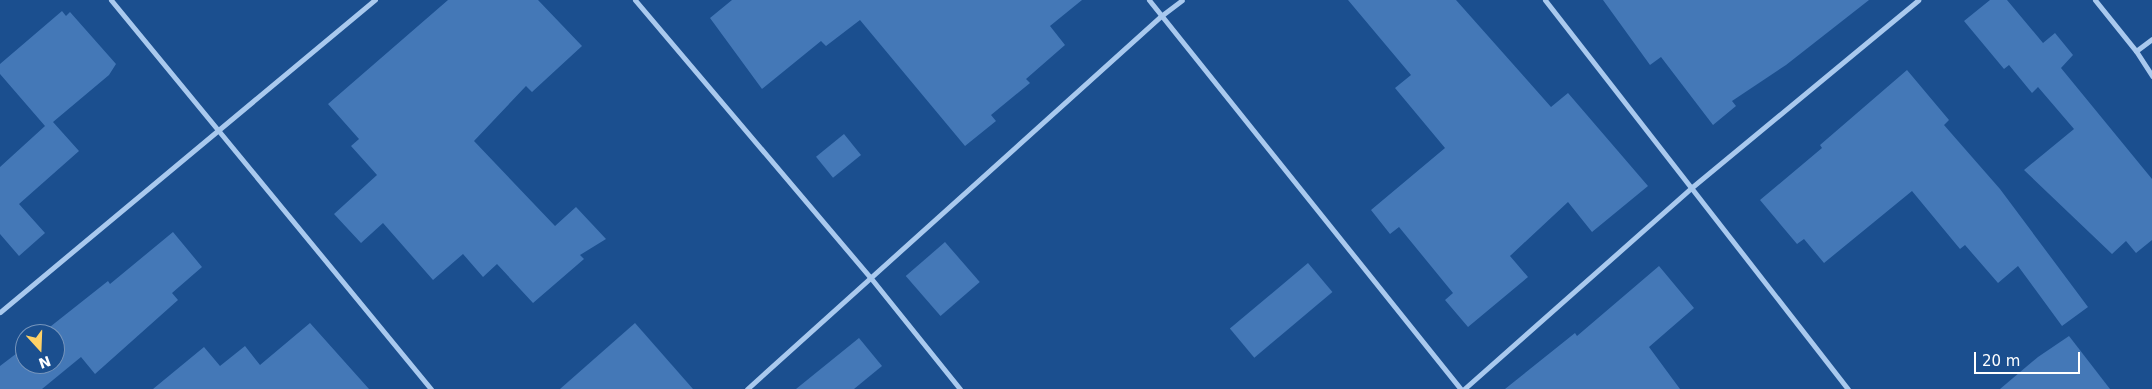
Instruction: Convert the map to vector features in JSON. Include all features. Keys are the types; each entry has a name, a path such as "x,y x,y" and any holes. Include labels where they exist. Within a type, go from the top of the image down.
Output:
{"street":[{"path":"111,0 431,389"},
{"path":"0,312 376,0"},
{"path":"635,0 870,277 960,389"},
{"path":"1149,0 1462,389 1691,188 1918,0"},
{"path":"747,389 1160,16 1182,0"},
{"path":"1545,0 1848,389"},
{"path":"2095,0 2136,50 2152,76"},
{"path":"2136,50 2152,39"}],"building":[{"path":"448,0 538,0 582,46 532,92 526,86 474,141 555,226 576,207 606,239 580,255 584,259 533,303 497,264 483,277 463,254 433,280 383,223 361,243 334,214 377,175 351,146 359,139 328,104"},
{"path":"732,0 1082,0 1050,26 1065,45 1026,79 1030,83 991,115 996,121 965,146 860,20 826,46 821,41 762,89 710,18"},
{"path":"1348,0 1456,0 1551,107 1568,93 1648,186 1592,232 1568,202 1510,256 1528,277 1468,327 1445,300 1453,293 1399,227 1390,234 1371,210 1445,148 1395,88 1411,75"},
{"path":"1603,0 1869,0 1786,65 1732,101 1736,106 1713,125 1661,57 1650,65"},
{"path":"1990,0 2007,0 2043,43 2055,33 2073,55 2061,68 2152,179 2152,240 2136,253 2126,241 2112,254 2024,170 2074,129 2038,87 2032,93 2009,65 2004,69 1964,21"},
{"path":"62,11 66,16 70,12 116,64 109,75 53,122 79,151 19,204 45,233 19,256 0,234 0,167 45,126 0,74 0,64"},
{"path":"1907,70 1949,120 1944,125 2000,189 2088,307 2062,326 2018,266 1998,283 1965,245 1960,249 1912,191 1824,263 1804,239 1797,244 1760,200 1822,148 1820,145"},
{"path":"844,134 861,155 833,178 816,157"},
{"path":"173,232 202,267 172,293 178,300 95,374 81,357 65,370 65,324 54,324 108,281 110,284"},
{"path":"945,242 980,282 941,316 906,276"},
{"path":"1308,263 1332,292 1254,358 1230,329"},
{"path":"1659,266 1694,308 1649,347 1680,389 1505,389 1575,333 1577,336"},
{"path":"310,323 369,389 153,389 204,347 220,366 245,346 260,365"},
{"path":"635,323 693,389 560,389"},
{"path":"2069,336 2110,389 2000,389 2038,357"},
{"path":"859,338 882,366 854,389 796,389"},
{"path":"15,355 15,374 60,374 42,389 0,389 0,366"}]}
